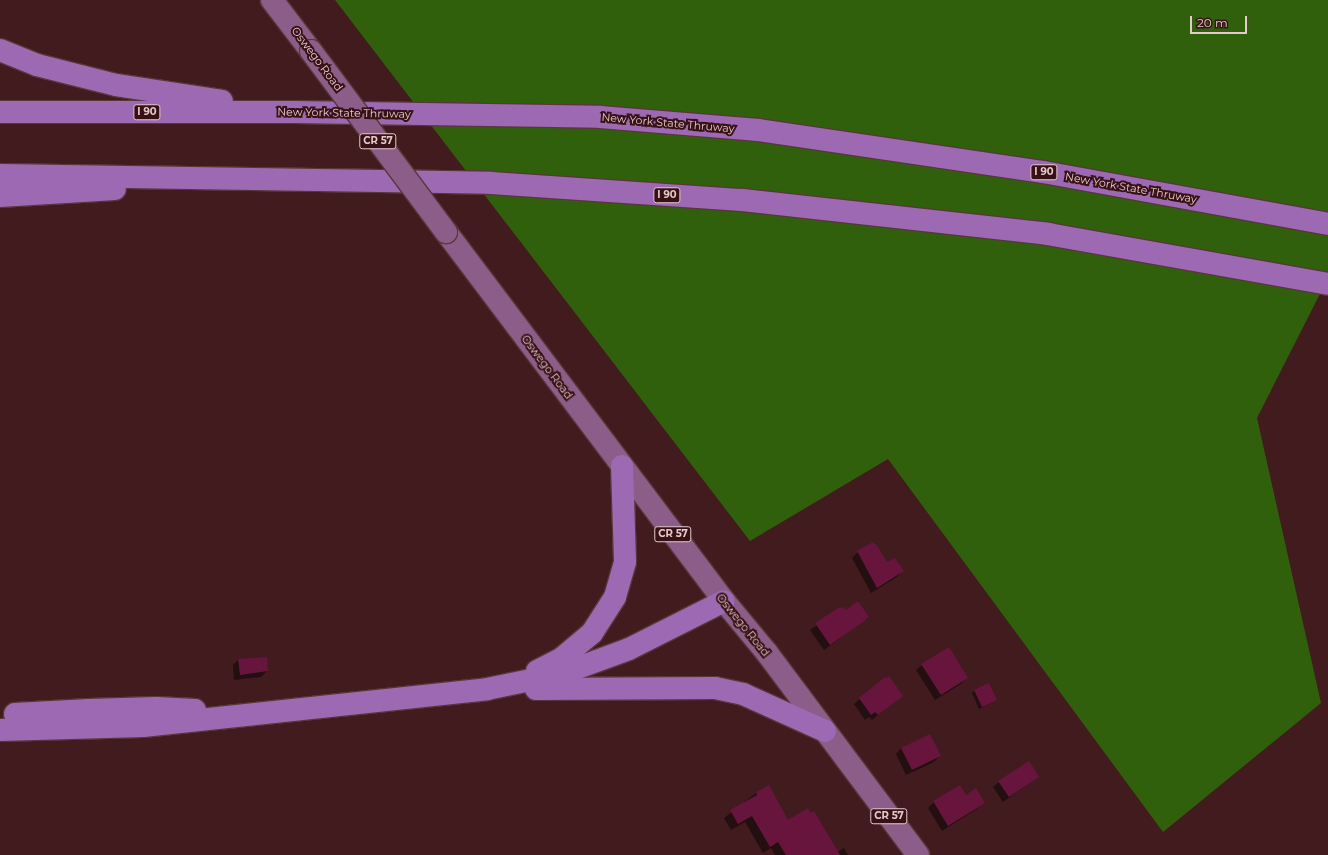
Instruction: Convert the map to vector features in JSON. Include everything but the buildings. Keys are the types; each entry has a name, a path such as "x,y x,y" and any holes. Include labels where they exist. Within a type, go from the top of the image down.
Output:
{"highway":[{"path":"0,50 37,65 116,85 294,112"},
{"name":"New York State Thruway","path":"0,112 294,112 600,117 758,130 1043,172 1328,224"},
{"name":"I 90","path":"0,175 491,183 742,200 1048,234 1328,284"},
{"path":"0,196 172,186 215,178"},
{"path":"487,689 548,666 561,659 592,633 615,597 625,561 622,466"},
{"path":"0,730 143,726 266,714 487,689 564,673 630,649 724,601"},
{"path":"487,689 715,688 743,694 825,731"},
{"path":"0,715 156,708 266,714"}],"main road":[{"name":"Oswego Road","path":"272,0 724,601 767,654 825,731"},
{"name":"CR 57","path":"825,731 918,855"}],"green space":[{"path":"335,0 1328,0 1328,278 1257,418 1321,703 1163,832 888,459 750,541"}]}
